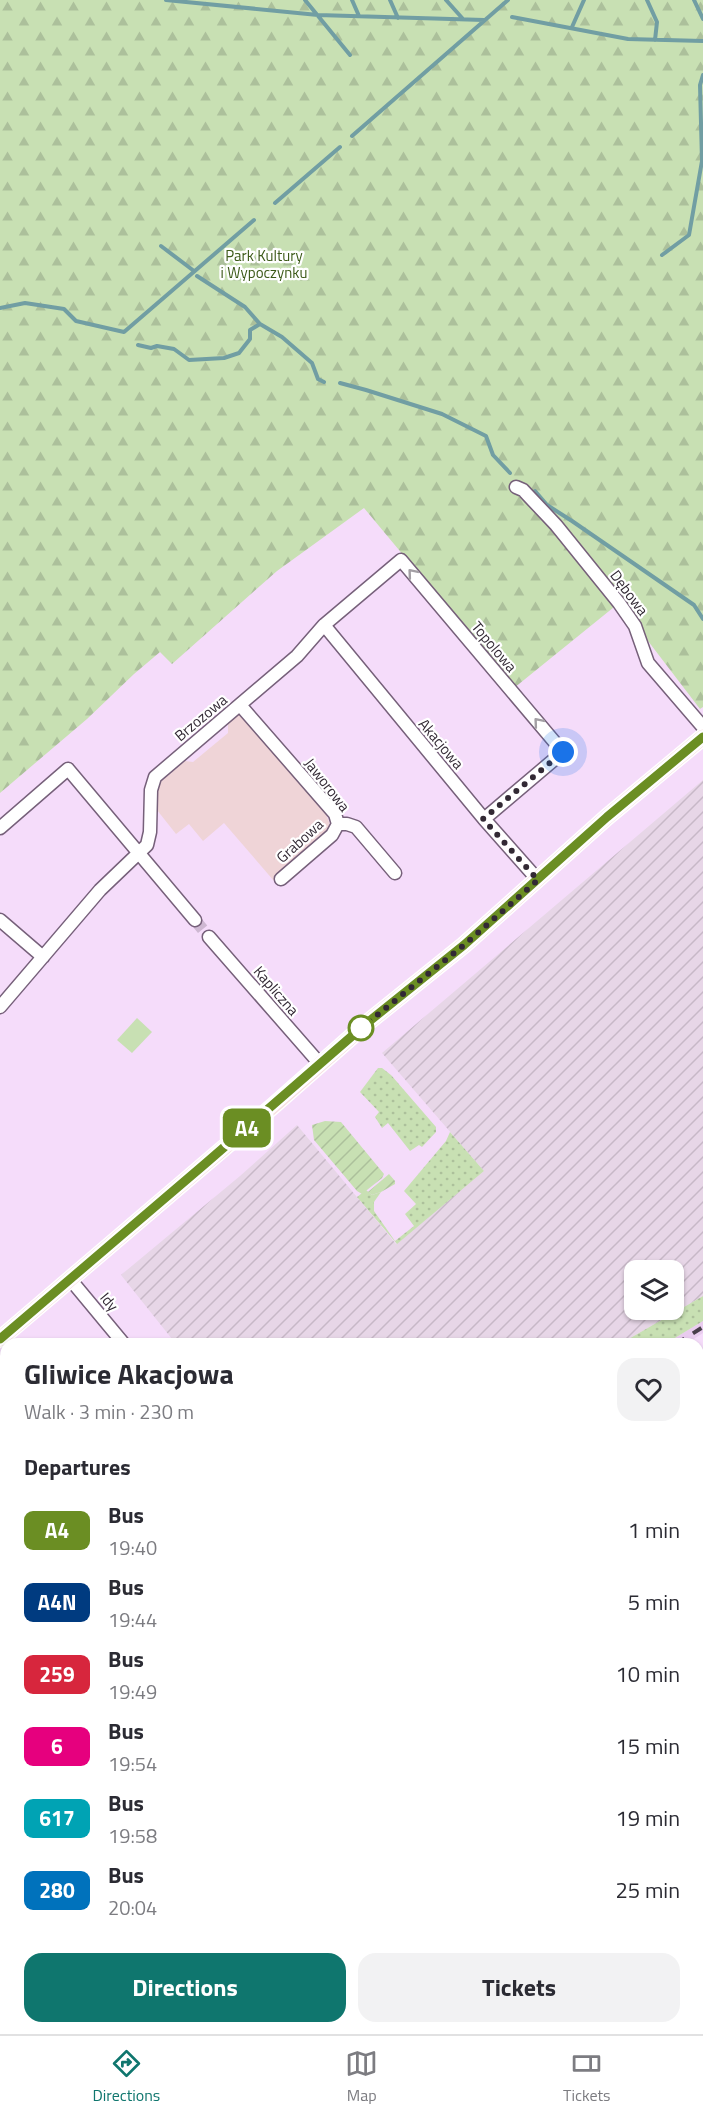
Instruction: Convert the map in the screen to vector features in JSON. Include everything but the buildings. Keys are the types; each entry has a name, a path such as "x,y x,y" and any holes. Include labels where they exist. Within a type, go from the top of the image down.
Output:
{"main road":[{"path":"1,1338 703,737"}],"street":[{"name":"Dębowa","path":"516,487 523,490 556,525 619,603 635,626 648,663 703,727"},
{"name":"Topolowa","path":"324,626 401,560 563,752 483,819"},
{"name":"Brzozowa","path":"0,1007 100,890 147,845 150,832 151,790 155,777 297,656 324,626"},
{"name":"Akacjowa","path":"324,626 483,819 538,880"},
{"name":"Jaworowa","path":"240,705 335,814 338,824 356,826 395,873"},
{"path":"0,828 68,769 195,920"},
{"name":"Grabowa","path":"281,879 332,835 338,824"},
{"path":"0,920 43,957"},
{"name":"Kapliczna","path":"209,937 320,1064"},
{"name":"Idy","path":"70,1279 119,1338"}],"shaded area":[{"path":"239,715 249,722 324,809 331,827 331,831 274,881 224,823 203,841 189,824 176,834 157,810 158,784 185,761 193,762 228,733 228,723"},
{"path":"703,780 703,1296 684,1307 684,1260 624,1260 624,1320 662,1320 630,1338 171,1338 121,1275 240,1176 297,1125 396,1244 484,1171 382,1053"},
{"path":"703,1321 703,1333 695,1338 675,1338"}],"green space":[{"name":"Park Kultury i Wypoczynku","path":"0,0 703,0 703,707 700,709 619,603 514,688 364,508 277,571 172,664 160,652 87,719 0,793"},
{"path":"137,1018 152,1032 132,1053 117,1040"},
{"path":"378,1068 382,1068 391,1075 436,1127 436,1132 422,1147 419,1145 410,1151 388,1123 382,1128 375,1117 379,1112 360,1092"},
{"path":"325,1121 341,1122 384,1174 362,1194 314,1140 312,1125"},
{"path":"450,1132 484,1171 397,1244 357,1197 366,1190 372,1195 381,1192 374,1202 374,1211 395,1241 414,1226 405,1214 416,1204 404,1191 446,1141"},
{"path":"389,1174 395,1184 372,1195 368,1192"},
{"path":"703,1296 703,1321 675,1338 630,1338 662,1320 684,1320 684,1307"}],"waterway":[{"path":"166,0 318,15 484,20"},
{"path":"305,0 350,55"},
{"path":"352,0 359,16"},
{"path":"390,0 398,18"},
{"path":"446,0 463,19"},
{"path":"352,136 508,0"},
{"path":"572,27 584,0"},
{"path":"647,0 657,22 655,40"},
{"path":"694,0 703,19"},
{"path":"512,17 628,39 703,41"},
{"path":"662,255 689,235 702,161 700,85 703,75"},
{"path":"275,203 340,147"},
{"path":"0,308 25,303 64,309 76,321 124,332 254,220"},
{"path":"161,246 194,271"},
{"path":"197,276 245,307 260,324 282,337 312,363 318,379 324,382"},
{"path":"138,345 174,349 189,360 224,358 239,353 250,339 250,330 260,324"},
{"path":"340,383 442,414 486,436 493,455 510,473"},
{"path":"535,491 547,505 694,605 703,619"}],"tunnel":[{"path":"195,920 209,937"}],"railway":[{"path":"686,1338 703,1327"}],"bus line":[{"name":"A4","path":"1,1338 367,1023 464,945 607,817 703,737"}],"route":[{"path":"361,1028 464,945 538,880 483,819 563,752"}]}
